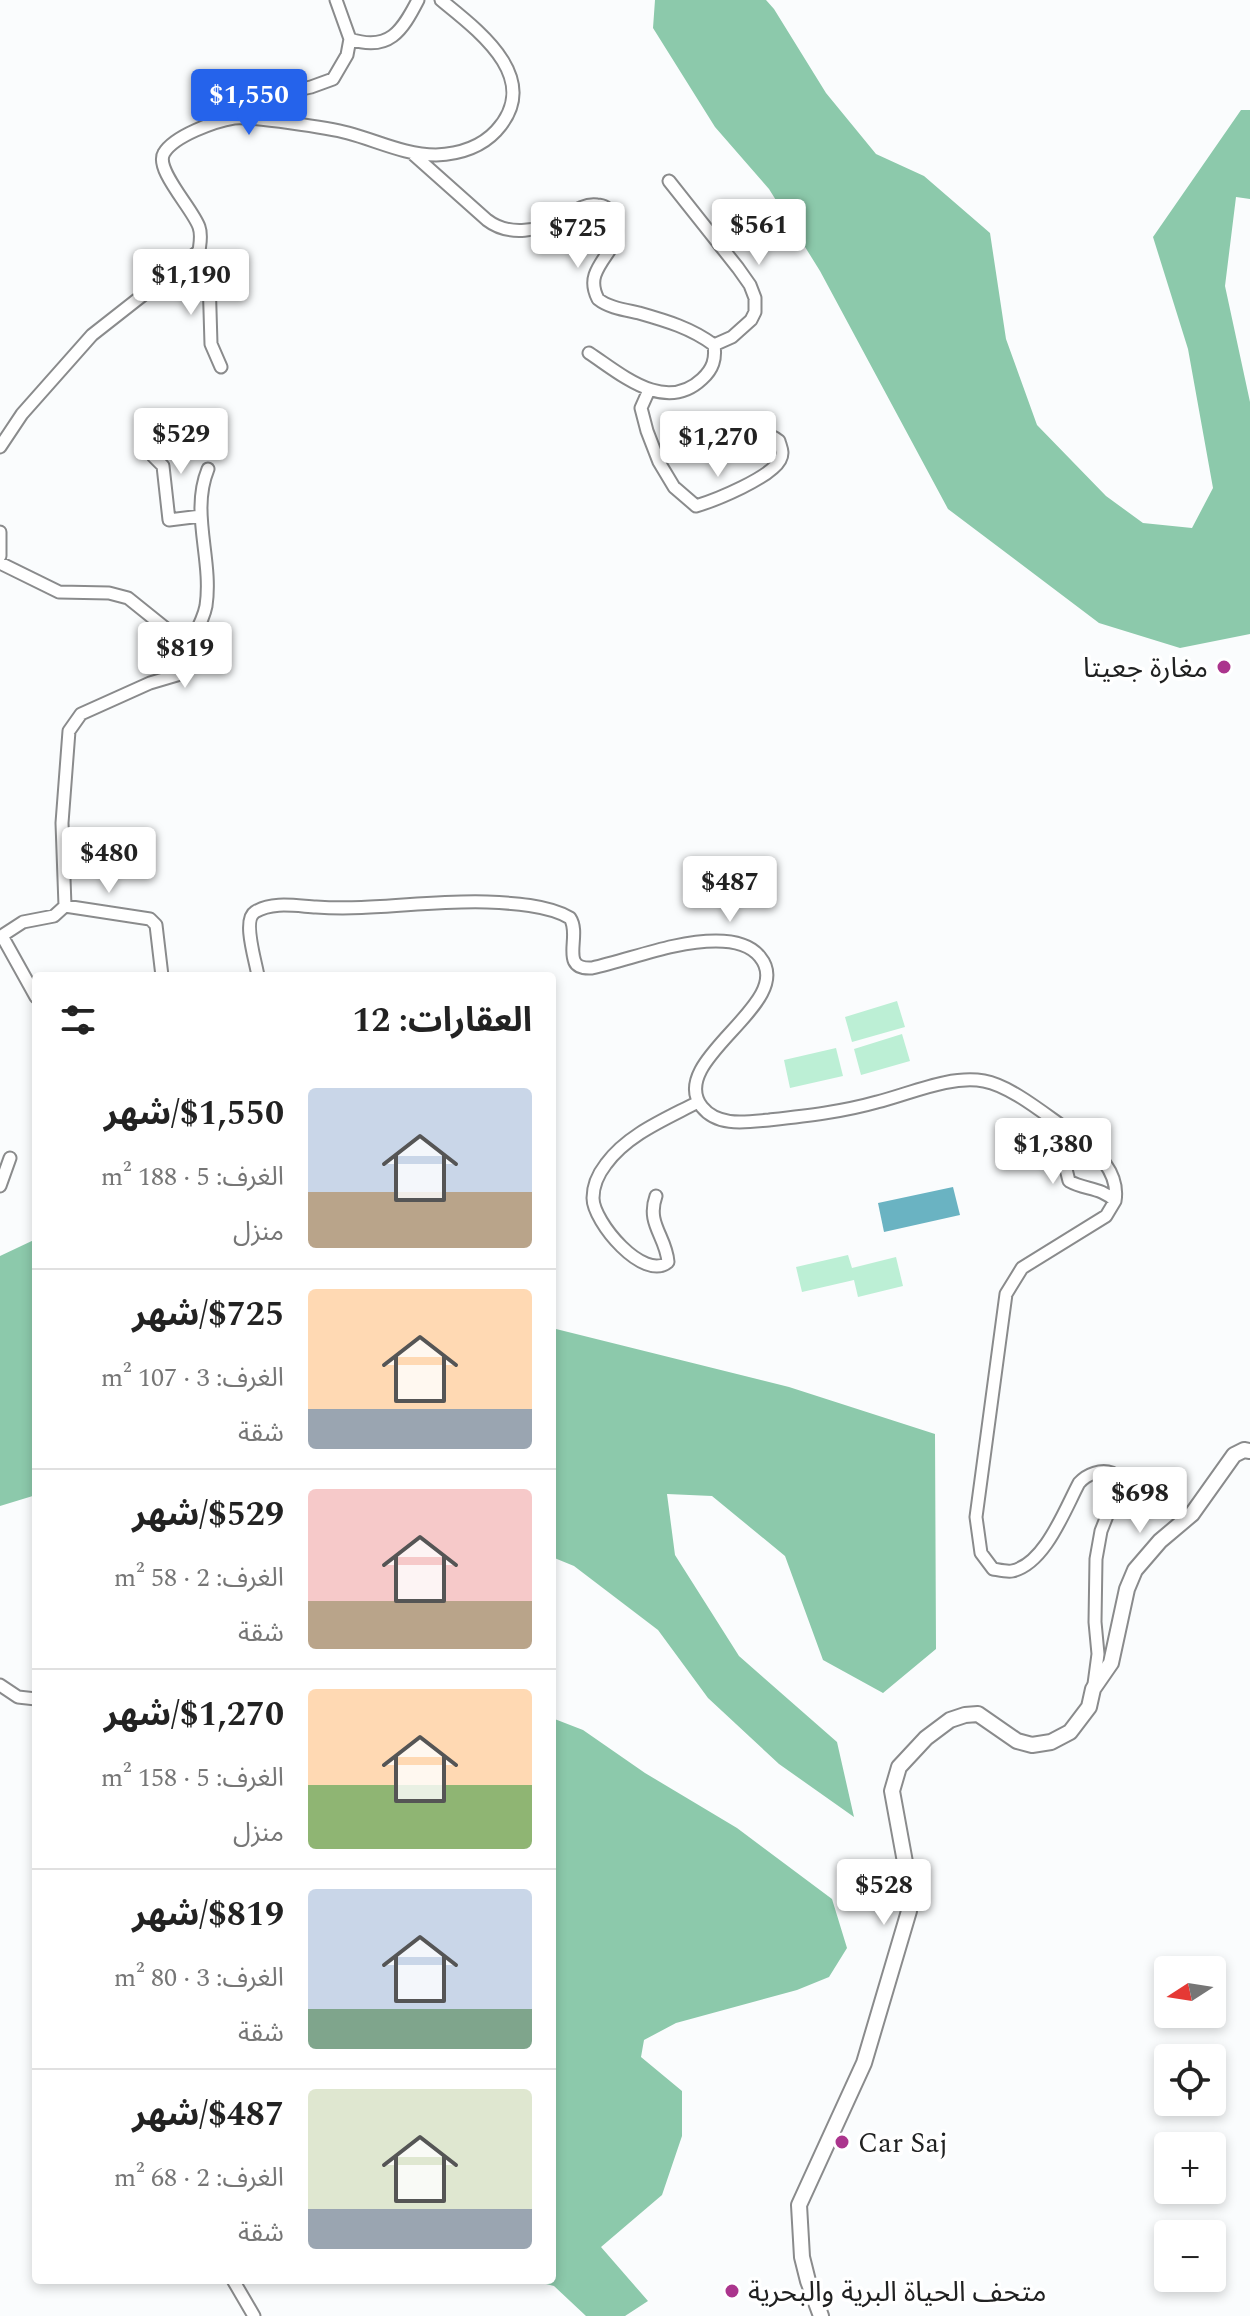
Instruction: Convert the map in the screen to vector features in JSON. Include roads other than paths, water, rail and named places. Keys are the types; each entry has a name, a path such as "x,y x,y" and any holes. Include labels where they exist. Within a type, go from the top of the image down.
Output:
{"street":[{"path":"221,367 211,344 209,277 199,251 200,228 191,209 164,171 164,152 184,136 236,117 264,97 333,79 347,55 350,39 336,0"},
{"path":"350,39 370,43 392,38 407,22 418,0"},
{"path":"236,117 346,132 414,155 461,152 479,145 504,122 512,109 512,82 503,61 483,35 441,0"},
{"path":"414,155 495,227 509,231 533,229 588,206 607,208 617,225 618,234 615,245 594,278 598,299 681,325 714,345"},
{"path":"669,181 744,277 755,298 755,312 751,320 732,337 714,345"},
{"path":"0,447 3,436 92,335 199,251"},
{"path":"589,353 649,390 671,393 695,385 703,378 714,364 714,345"},
{"path":"649,390 641,408 659,462 674,487 696,506 716,500 763,476 780,462 783,453 779,441 773,436 752,433 696,453"},
{"path":"153,456 163,466 169,520 201,516"},
{"path":"186,652 206,606 201,484 208,469"},
{"path":"0,532 0,556"},
{"path":"0,563 59,592 120,594 170,630 183,645 188,661 184,670 177,675 150,683 81,714 69,731 62,823 65,906 54,916 23,922 1,936 32,990"},
{"path":"257,972 249,929 251,917 255,912 281,905 342,909 488,902 537,908 570,918 574,932 573,957 581,968 695,943 717,941 743,944 761,958 767,975 766,984 759,999 699,1072 698,1102 717,1120 768,1120 842,1110 943,1084 985,1081 1005,1089 1077,1137 1094,1149 1106,1166 1115,1188 1115,1201 1106,1216 1022,1268 1006,1294 976,1517 981,1553 993,1569 1011,1571 1029,1563 1049,1541 1085,1476 1107,1471 1112,1473 1116,1493 1101,1531 1096,1559 1098,1654 1089,1707 1070,1732 1051,1742 1032,1745 1017,1741 986,1717 965,1715 950,1720 934,1731 899,1767 892,1791 909,1884 909,1911 864,2063 799,2205 802,2257 821,2316"},
{"path":"65,906 150,919 156,925 162,972"},
{"path":"656,1196 653,1221 668,1262 654,1268 624,1248 598,1217 593,1198 596,1184 606,1164 626,1143 698,1102"},
{"path":"1077,1137 1066,1169 1069,1181 1099,1189 1115,1201"},
{"path":"0,1186 10,1158"},
{"path":"1093,1689 1111,1663 1127,1589 1135,1570 1160,1541 1192,1514 1234,1455 1244,1450 1250,1451"},
{"path":"0,1685 18,1697 32,1699"},
{"path":"235,2284 254,2316"}],"water":[{"path":"953,1187 960,1215 884,1232 878,1203"}],"place":[{"name":"مغارة جعيتا","path":"1224,667"},
{"name":"Car Saj","path":"842,2142"},
{"name":"متحف الحياة البرية والبحرية","path":"732,2291"}]}
